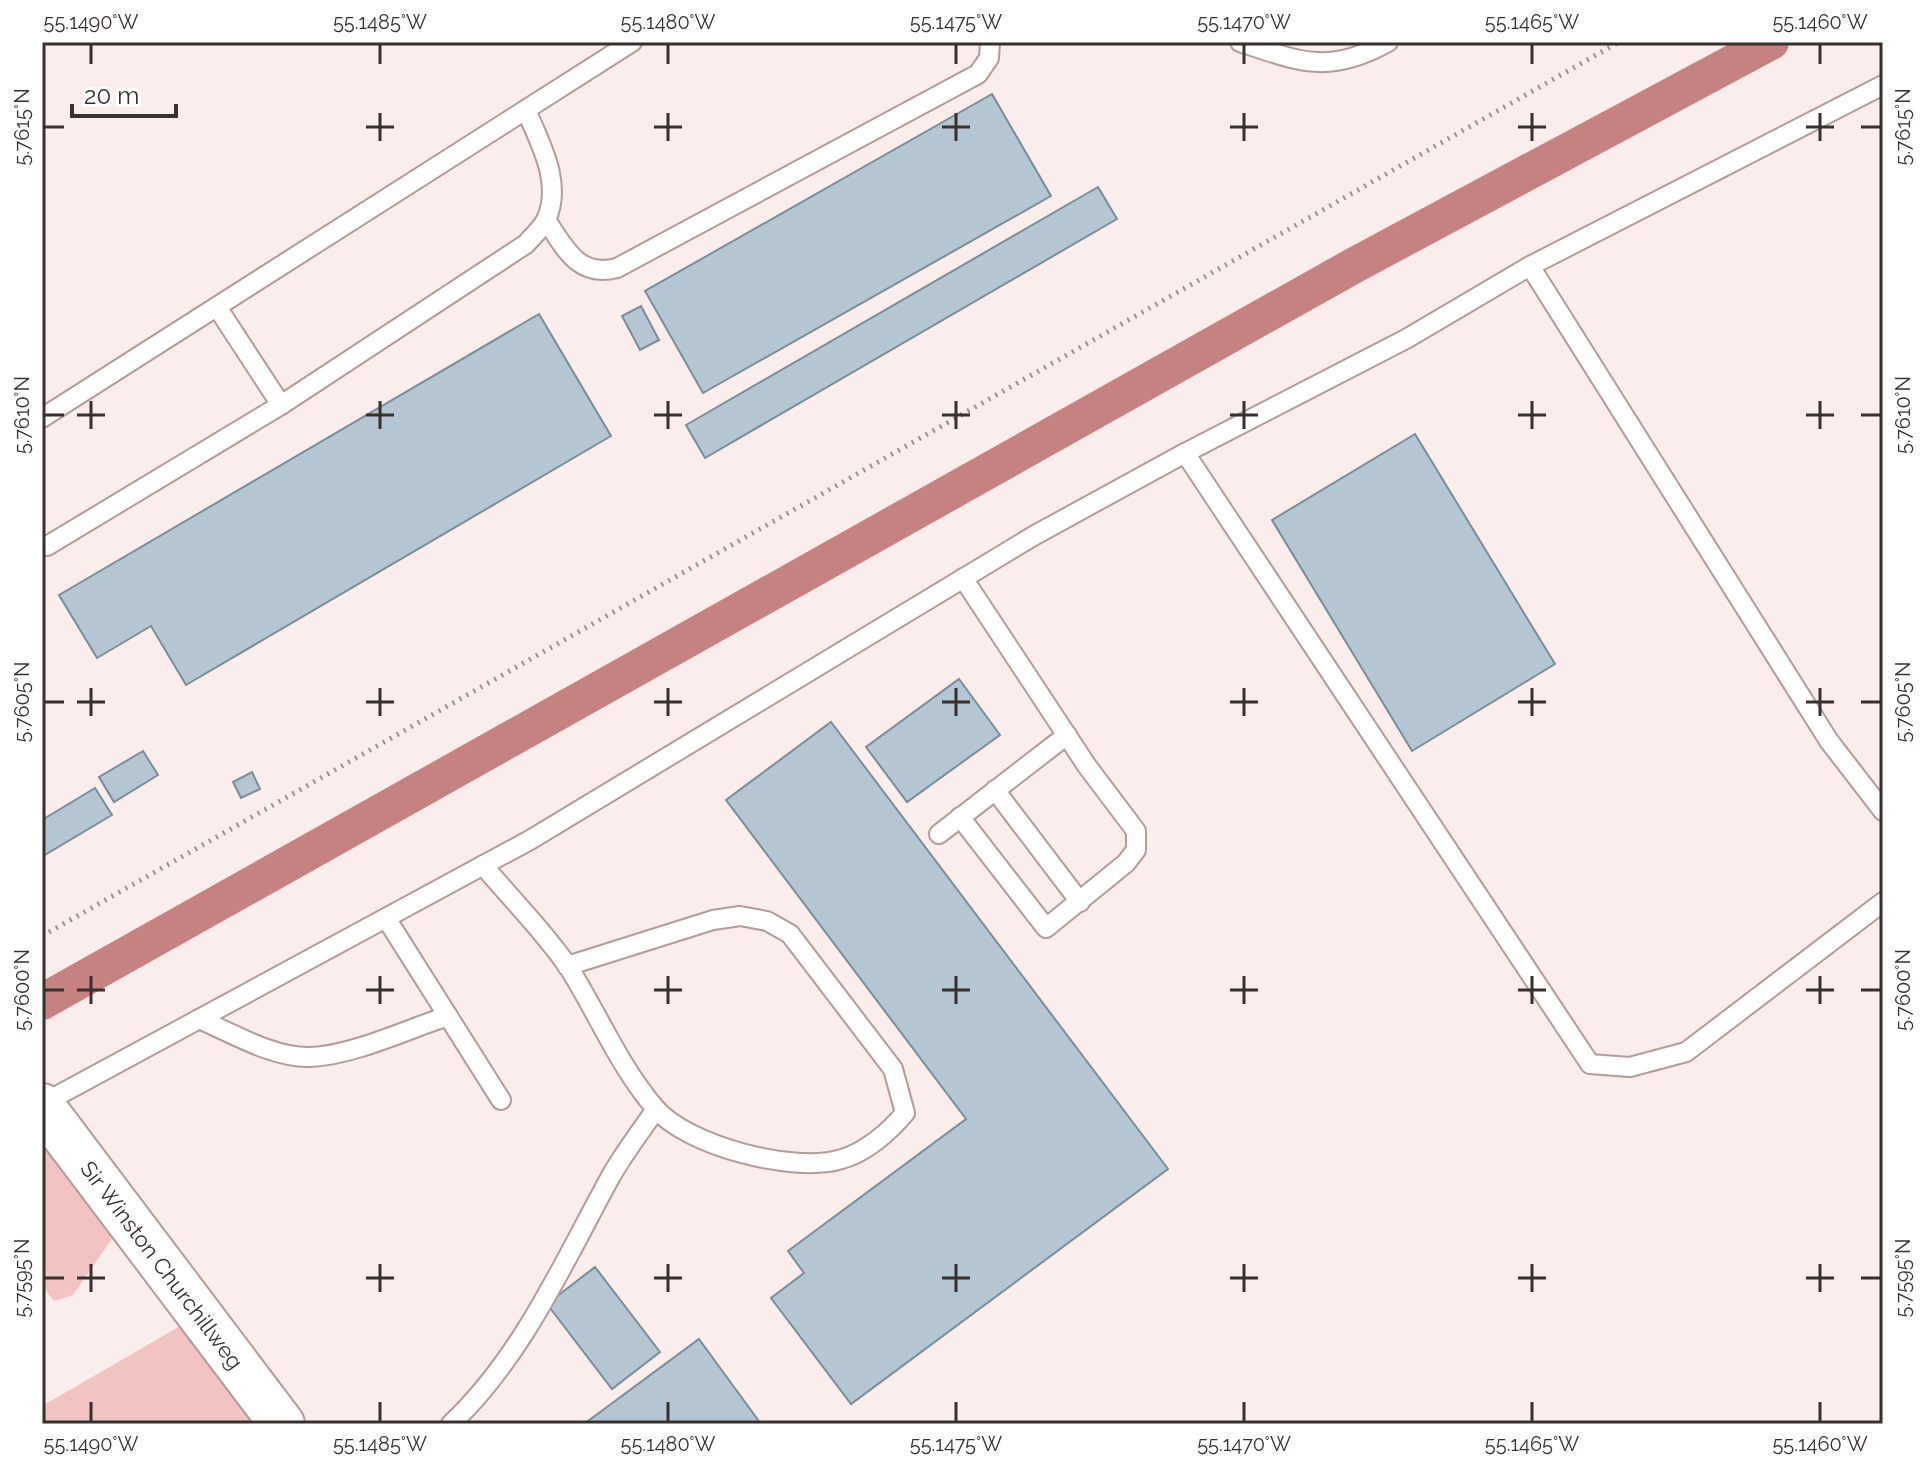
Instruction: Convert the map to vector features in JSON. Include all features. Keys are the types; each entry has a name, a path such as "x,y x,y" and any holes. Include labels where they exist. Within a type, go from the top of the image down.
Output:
{"street":[{"name":"Sir Winston Churchillweg","path":"42,1105 282,1424"}],"lane":[{"path":"42,418 632,42"},
{"path":"546,220 576,263 604,271 617,268 978,74 989,58 990,42"},
{"path":"1240,42 1307,64 1336,64 1364,55 1388,42"},
{"path":"42,1105 530,840 963,578 1185,453 1406,339 1530,266 1883,85"},
{"path":"47,546 281,405 526,244 546,220 552,192 547,159 526,110"},
{"path":"1530,266 1829,741 1883,811"},
{"path":"217,307 281,405"},
{"path":"42,409 64,405"},
{"path":"1185,453 1590,1064 1630,1067 1686,1052 1883,902"},
{"path":"960,817 1046,928 1126,863 1136,850 1136,831 1067,735 963,578"},
{"path":"939,834 1067,735"},
{"path":"995,790 1080,902"},
{"path":"483,865 567,966 656,1109 681,1132 799,1164 842,1159 890,1132 905,1113 893,1069 790,934 767,921 740,916 713,920 567,966"},
{"path":"386,918 501,1100"},
{"path":"199,1019 283,1053 310,1057 335,1053 448,1016"},
{"path":"451,1424 479,1398 528,1325 612,1174 656,1109"}],"path":[{"path":"42,936 1619,42"}],"shaded area":[{"path":"42,1134 116,1233 73,1295 54,1301 42,1285"},
{"path":"182,1325 259,1424 42,1424 42,1406"}],"building":[{"path":"992,94 1051,196 703,393 645,291"},
{"path":"1098,187 1117,219 705,458 686,425"},
{"path":"641,306 659,340 640,350 622,316"},
{"path":"539,314 611,436 186,685 151,626 97,658 59,595"},
{"path":"1415,434 1555,664 1412,751 1272,520"},
{"path":"959,679 1000,735 907,802 866,747"},
{"path":"831,722 1168,1169 851,1404 771,1298 804,1273 788,1251 966,1119 726,800"},
{"path":"143,751 158,775 114,802 99,777"},
{"path":"252,772 260,789 241,798 233,782"},
{"path":"95,788 112,815 43,856 42,820"},
{"path":"595,1267 660,1352 612,1389 547,1304"},
{"path":"699,1339 761,1424 584,1424"}],"waterway":[{"path":"42,1002 1353,266 1771,42"}]}
